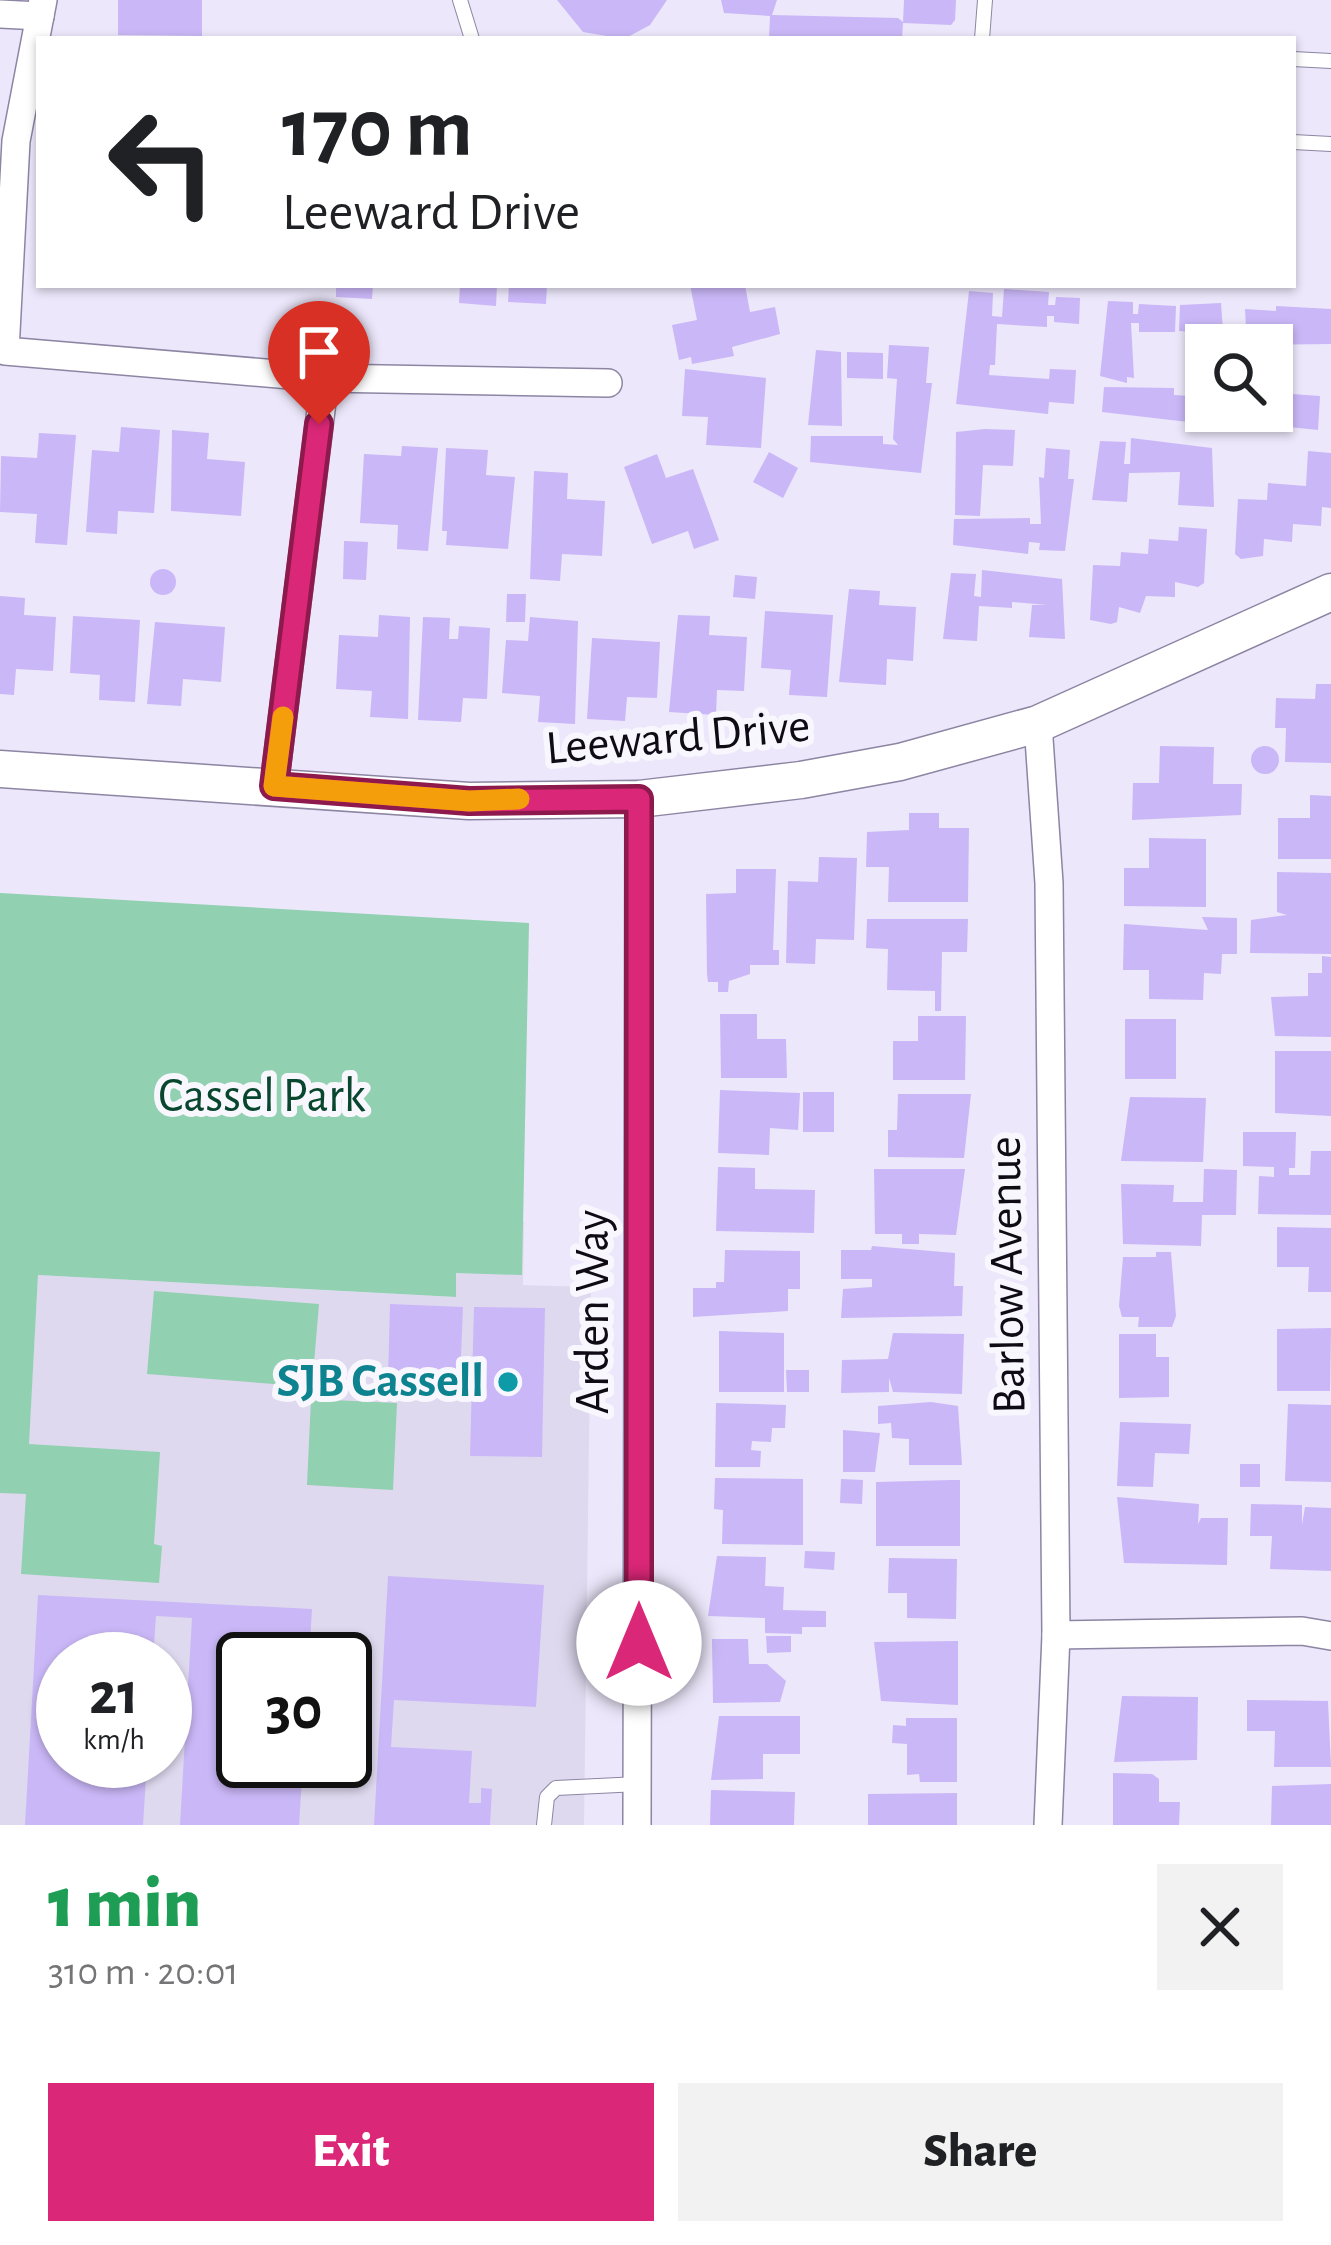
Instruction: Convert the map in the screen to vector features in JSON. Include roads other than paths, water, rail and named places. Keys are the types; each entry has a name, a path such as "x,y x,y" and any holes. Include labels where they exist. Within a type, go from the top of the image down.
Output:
{"street":[{"path":"0,14 42,8 8,141 5,351 325,377 608,383"},
{"path":"274,786 325,377"},
{"name":"Leeward Drive","path":"0,769 469,801 639,799 880,766 1038,724 1331,592"},
{"name":"Barlow Avenue","path":"1038,724 1049,883 1056,1635 1048,1825"},
{"name":"Arden Way","path":"638,1825 639,799"},
{"path":"1056,1635 1302,1631 1331,1636"}],"lane":[{"path":"460,0 471,36"},
{"path":"982,36 985,0"},
{"path":"1296,59 1331,61"},
{"path":"1296,142 1331,143"},
{"path":"544,1825 547,1797 556,1788 639,1784"}],"place":[{"name":"SJB Cassell","path":"508,1382"}],"park label":[{"name":"Cassel Park","path":"262,1097"}]}
